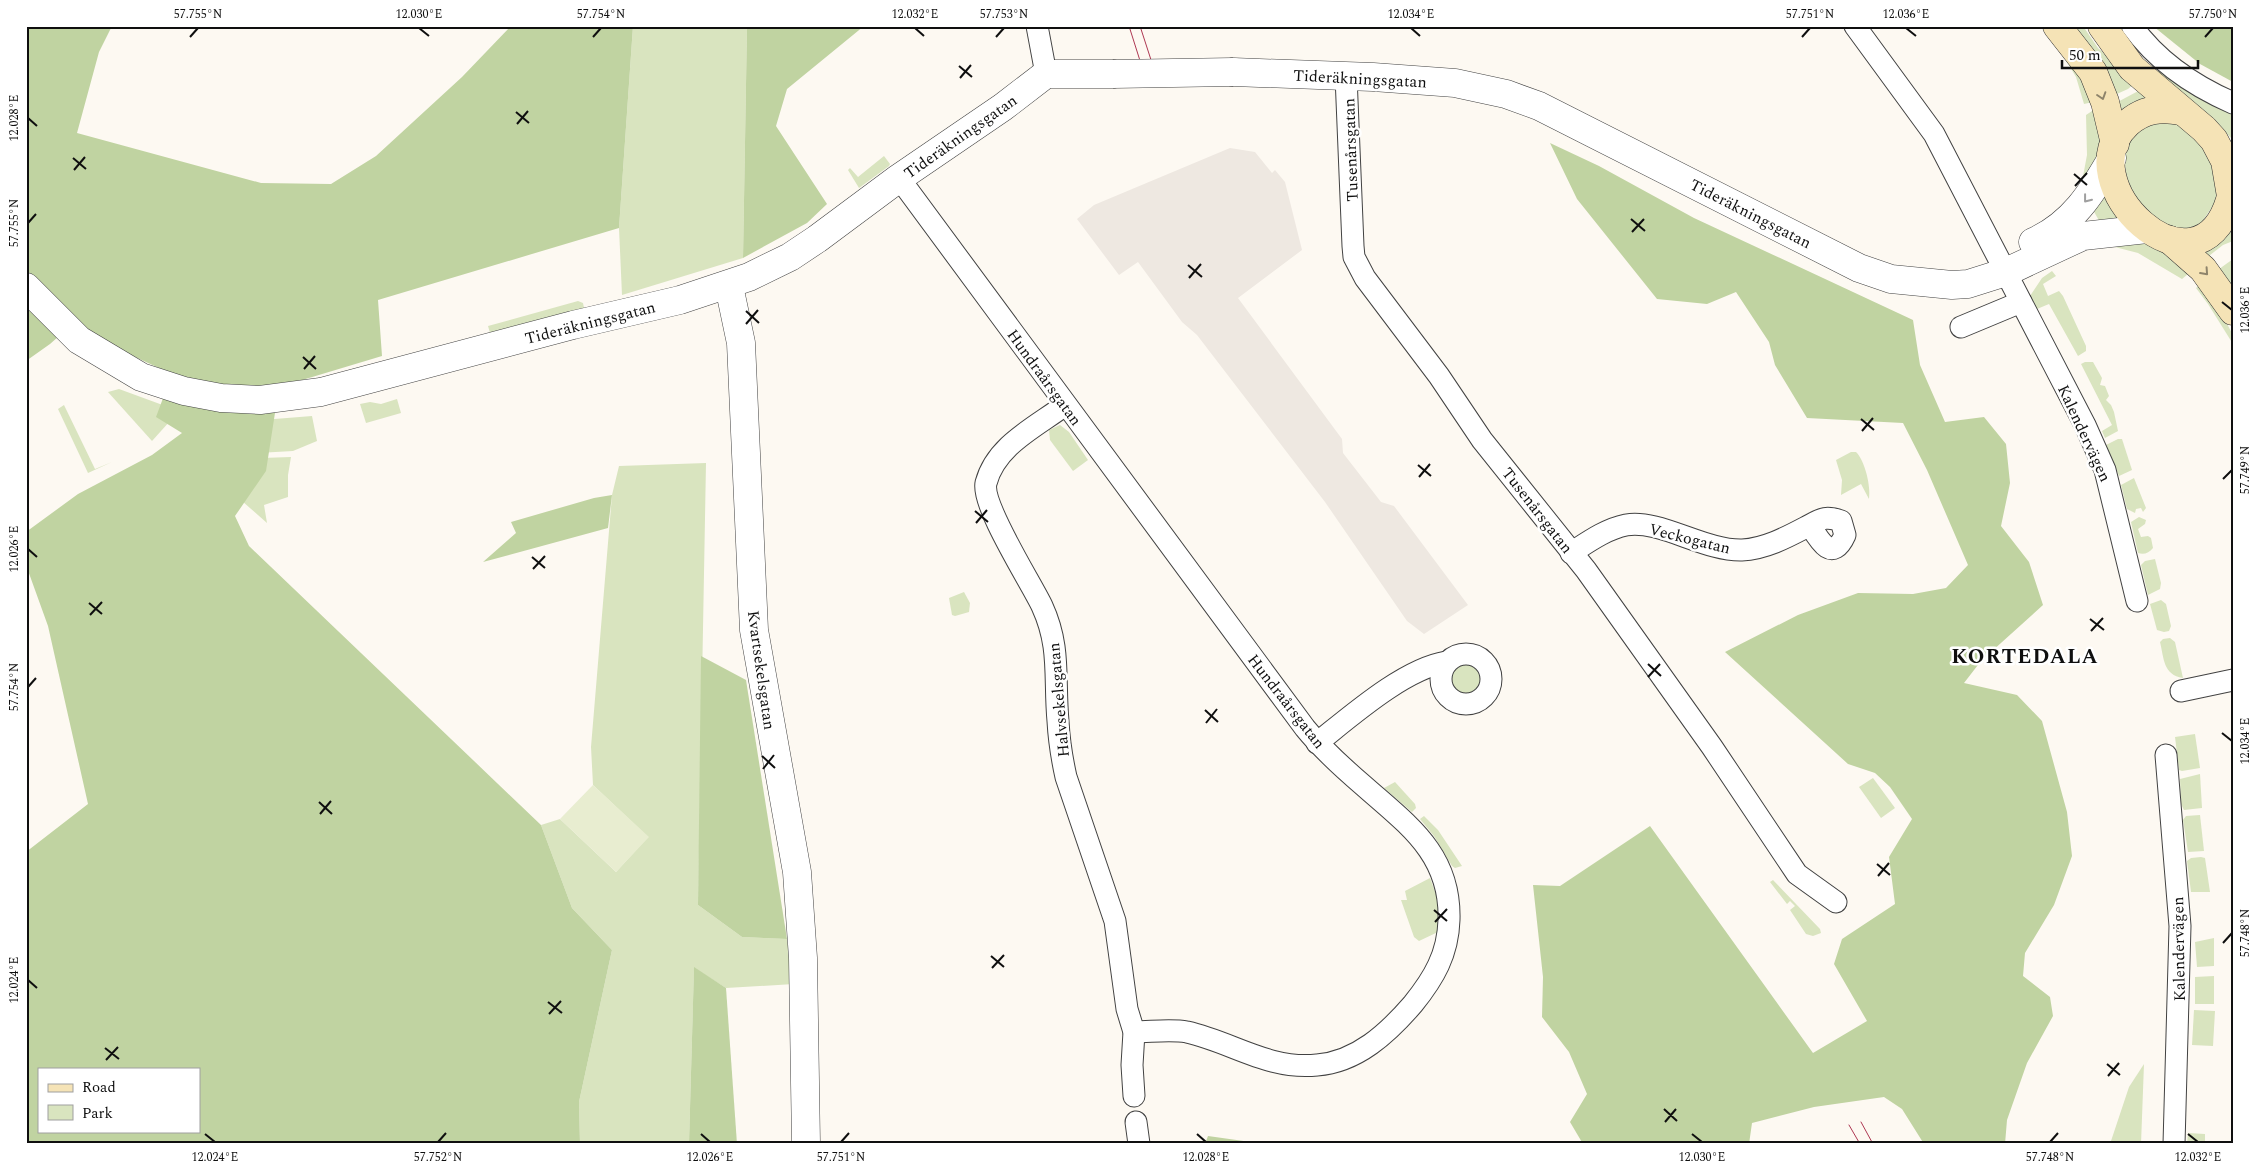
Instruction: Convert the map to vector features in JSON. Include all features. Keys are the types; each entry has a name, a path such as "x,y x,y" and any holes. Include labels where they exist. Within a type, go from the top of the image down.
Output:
{"main road":[{"path":"2057,26 2093,72 2105,102 2114,151 2114,182 2121,200 2132,216 2159,234 2203,269 2233,311"},
{"path":"2102,26 2132,68 2204,129 2229,159 2231,204 2221,222 2208,236 2192,241 2159,234"},
{"path":"2114,151 2124,127 2138,115 2156,110 2182,111"}],"street":[{"path":"1037,26 1046,74"},
{"name":"Kalendervägen","path":"1855,26 1934,134 2105,470 2138,601"},
{"path":"2132,26 2150,49 2186,78 2233,103"},
{"name":"Tideräkningsgatan","path":"26,287 80,340 141,377 202,395 260,400 321,392 729,286 790,257 817,240 899,178 1003,107 1046,74 1233,72 1346,76 1455,83 1506,94 1538,106 1860,268 1885,278 1924,281 1944,272 2002,265 2083,236 2159,234"},
{"name":"Tusenårsgatan","path":"1346,76 1353,246 1358,267 1439,376 1482,440 1586,570 1712,747 1797,874 1836,902"},
{"name":"Tideräkningsgatan","path":"2002,265 2061,226 2087,199 2114,151"},
{"name":"Hundraårsgatan","path":"899,178 1065,405 1317,743 1412,827 1439,866 1450,903 1449,940 1438,968 1428,985 1397,1022 1369,1046 1343,1060 1318,1066 1275,1064 1186,1032 1134,1032"},
{"name":"Kvartsekelsgatan","path":"729,286 741,343 754,630 797,872 803,952 806,1144"},
{"path":"1962,327 2021,302"},
{"name":"Halvsekelsgatan","path":"1065,405 1002,452 991,468 986,485 988,502 1042,607 1051,633 1058,671 1058,720 1066,777 1114,920 1127,1009 1134,1032 1132,1065 1134,1096"},
{"name":"Veckogatan","path":"1571,553 1594,537 1626,525 1656,528 1706,545 1744,550 1762,547 1810,525"},
{"path":"1317,743 1372,700 1432,665 1446,662"},
{"path":"2181,691 2233,680"},
{"name":"Kalendervägen","path":"2166,755 2180,926 2174,1144"},
{"path":"1136,1122 1139,1144"}],"green space":[{"path":"26,26 112,26 99,52 77,133 261,183 331,184 376,156 462,77 511,26 633,26 619,228 378,300 382,356 279,387 266,471 235,516 249,546 541,825 572,908 612,950 579,1102 580,1144 26,1144 26,852 88,804 48,626 26,565 26,532 78,494 152,455 182,433 156,417 172,374 107,344 76,321 50,344 26,361"},
{"path":"633,26 747,26 743,258 622,295 619,228"},
{"path":"747,26 864,26 787,89 776,126 827,204 807,223 743,258"},
{"path":"2066,26 2083,26 2098,48 2136,82 2128,89 2110,97"},
{"path":"2153,26 2233,26 2233,82 2200,64"},
{"path":"2055,42 2067,52 2093,102 2084,104 2076,77"},
{"path":"2161,68 2233,112 2233,140 2209,115 2151,79"},
{"path":"2142,89 2152,97 2119,117 2112,105"},
{"path":"2095,109 2102,151 2081,187 2087,155 2086,115"},
{"path":"2153,121 2174,123 2187,130 2201,145 2211,164 2220,195 2198,228 2166,228 2136,199 2126,176 2124,149 2130,136"},
{"path":"1550,143 1599,166 1694,218 1913,320 1920,365 1945,422 1984,417 2006,444 2010,483 2001,526 2029,562 2043,605 1981,661 1964,683 2017,695 2042,721 2067,812 2072,856 2054,905 2025,953 2023,976 2050,997 2053,1016 2027,1063 2007,1120 2005,1144 1924,1144 1902,1109 1884,1097 1814,1107 1752,1123 1749,1144 1583,1144 1570,1122 1587,1094 1569,1052 1542,1017 1543,977 1533,885 1560,886 1650,826 1813,1053 1867,1021 1834,964 1842,939 1895,904 1889,857 1912,819 1890,787 1875,773 1848,764 1725,652 1798,615 1858,593 1913,594 1946,588 1968,565 1927,470 1903,423 1807,418 1775,365 1769,342 1736,292 1707,304 1657,299 1577,199"},
{"path":"884,156 890,164 889,166 859,188 848,170 850,168 858,177"},
{"path":"2104,194 2120,222 2102,226 2092,208"},
{"path":"2231,230 2233,241 2223,245 2205,259 2199,252"},
{"path":"2108,238 2150,243 2194,269 2182,279 2138,253 2107,245"},
{"path":"2233,259 2233,294 2215,272"},
{"path":"2052,271 2056,276 2043,284 2048,296 2059,291 2063,296 2086,346 2086,351 2078,356 2049,304 2037,309 2030,296 2042,278"},
{"path":"2204,281 2233,335 2233,344 2196,288"},
{"path":"578,301 583,303 584,308 490,333 488,326"},
{"path":"2093,362 2102,378 2100,385 2105,386 2109,396 2106,400 2114,412 2118,431 2105,438 2102,431 2112,425 2081,364"},
{"path":"119,389 179,411 152,441 108,392"},
{"path":"397,399 401,413 366,423 360,404 370,402 381,404"},
{"path":"64,405 95,469 112,462 88,473 58,409"},
{"path":"312,416 317,441 293,451 258,453 262,420"},
{"path":"1060,425 1069,432 1088,460 1073,471 1050,440 1049,430"},
{"path":"2122,439 2132,470 2119,476 2106,445"},
{"path":"1851,452 1856,452 1865,467 1869,499 1861,484 1841,495 1842,480 1836,460"},
{"path":"291,457 288,475 288,497 264,505 267,523 242,501 226,459"},
{"path":"706,463 698,905 742,937 787,939 794,984 726,988 694,968 689,1144 580,1144 579,1102 612,950 572,908 541,825 560,819 616,872 648,837 593,785 591,747 612,495 619,466"},
{"path":"2134,478 2146,508 2143,512 2141,508 2136,509 2135,513 2127,509 2121,485"},
{"path":"612,495 608,528 483,562 516,533 511,522 594,498"},
{"path":"2139,517 2146,520 2145,524 2138,529 2141,537 2148,536 2151,538 2153,548 2144,554 2138,553 2131,522"},
{"path":"2155,559 2161,583 2160,589 2148,595 2141,565 2145,561"},
{"path":"964,592 970,603 969,612 955,616 952,615 949,598"},
{"path":"2161,600 2166,604 2171,626 2169,631 2164,632 2157,630 2150,604"},
{"path":"2170,638 2175,642 2183,678 2176,676 2168,670 2164,660 2160,642 2163,639"},
{"path":"701,656 746,680 787,939 742,937 698,905"},
{"path":"1461,661 1471,663 1480,672 1481,687 1471,695 1456,691 1447,682 1448,670"},
{"path":"2195,734 2200,768 2179,770 2175,737"},
{"path":"2200,774 2202,808 2184,810 2181,804 2180,779"},
{"path":"1873,778 1895,808 1881,818 1859,787"},
{"path":"1395,782 1415,804 1416,808 1412,812 1384,788"},
{"path":"593,785 649,837 616,872 560,819"},
{"path":"2200,815 2204,851 2188,852 2183,820 2186,816"},
{"path":"1424,816 1438,830 1462,866 1455,868 1452,866 1434,836 1420,819"},
{"path":"2191,858 2205,858 2210,892 2191,892 2187,861"},
{"path":"1430,878 1438,900 1438,932 1419,941 1414,937 1401,900 1407,900 1405,891"},
{"path":"1773,880 1820,929 1821,933 1813,936 1806,934 1790,910 1795,906 1790,901 1787,904 1770,882"},
{"path":"2214,938 2214,966 2197,967 2195,942"},
{"path":"694,967 726,988 737,1144 689,1144"},
{"path":"2214,976 2214,1004 2195,1004 2195,977"},
{"path":"2194,1010 2215,1011 2213,1046 2192,1045"},
{"path":"2144,1064 2141,1144 2110,1144 2129,1087"},
{"path":"2188,1133 2205,1134 2205,1144 2187,1144"},
{"path":"1208,1136 1265,1144 1205,1144"}],"shaded area":[{"path":"1230,148 1255,152 1272,173 1275,170 1285,182 1302,250 1238,298 1342,439 1343,453 1381,502 1394,506 1468,605 1424,634 1407,621 1325,502 1197,335 1182,322 1138,262 1119,275 1077,219 1094,205"}],"tram line":[{"path":"1129,26 1142,67"},
{"path":"1140,26 1153,66"},
{"path":"1861,1122 1873,1144"},
{"path":"1849,1125 1860,1144"}],"district":[{"name":"KORTEDALA","path":"2025,656"}]}
